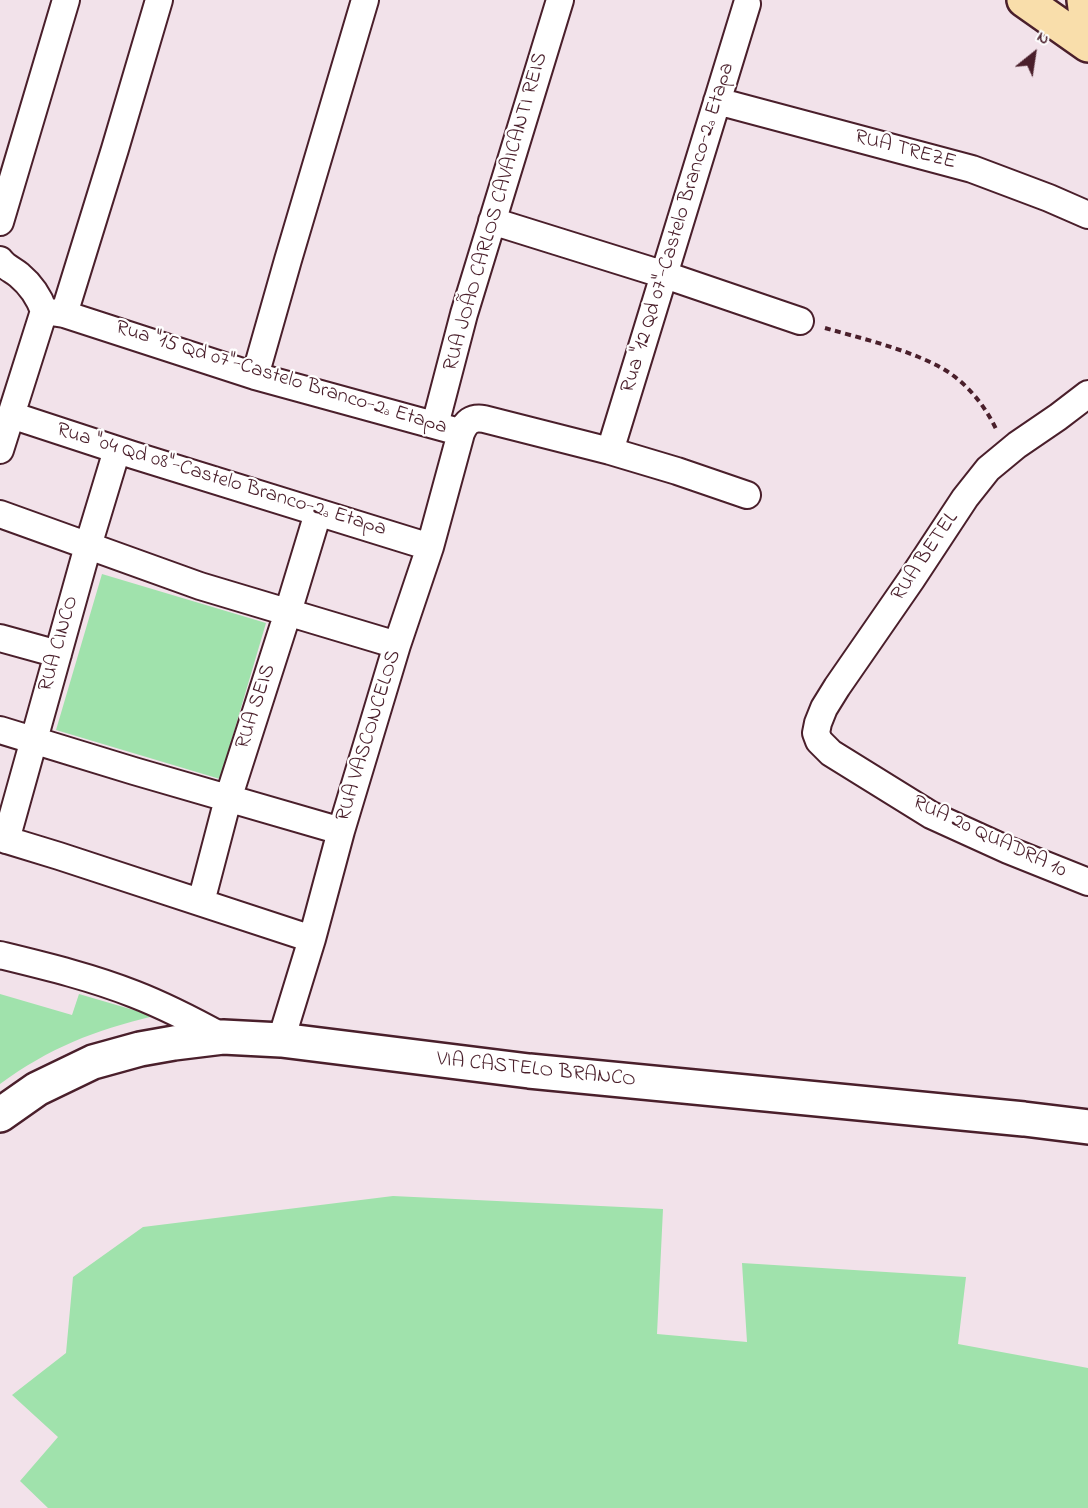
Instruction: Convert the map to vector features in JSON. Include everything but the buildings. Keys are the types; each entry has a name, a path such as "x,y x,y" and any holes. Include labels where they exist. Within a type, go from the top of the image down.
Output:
{"main road":[{"path":"1024,0 1088,45"},
{"path":"1084,0 1088,13"},
{"name":"VIA CASTELO BRANCO","path":"0,1115 37,1089 93,1062 174,1042 223,1037 281,1040 529,1071 1088,1127"}],"street":[{"path":"0,222 66,0"},
{"path":"0,450 11,415 54,312 115,149 159,0"},
{"path":"255,376 365,0"},
{"name":"RUA JOÃO CARLOS CAVAICANTI REIS","path":"435,425 464,314 560,0"},
{"name":"Rua \"12 Qd 07\"-Castelo Branco-2ª Etapa","path":"610,451 747,4"},
{"name":"RUA TREZE","path":"717,101 972,169 1088,215"},
{"path":"492,221 665,275 800,321"},
{"path":"0,261 28,283 38,298 54,312"},
{"name":"Rua \"15 Qd 07\"-Castelo Branco-2ª Etapa","path":"54,312 255,376 461,433 468,422 484,418 610,451 747,495"},
{"name":"RUA BETEL","path":"831,753 819,741 816,733 824,708 965,498 988,469 1017,445 1088,394"},
{"name":"Rua \"04 Qd 08\"-Castelo Branco-2ª Etapa","path":"11,415 430,547"},
{"name":"RUA VASCONCELOS","path":"281,1040 312,939 340,831 430,547 461,433"},
{"name":"RUA CINCO","path":"3,839 34,741 117,450"},
{"name":"RUA SEIS","path":"201,902 228,799 318,513"},
{"path":"0,514 200,586 398,645"},
{"path":"0,638 57,654"},
{"path":"0,730 340,831"},
{"name":"RUA 20 QUADRA 10","path":"831,753 931,815 1008,850 1088,882"},
{"path":"3,839 312,939"},
{"path":"0,955 88,978 134,994 223,1037"}],"path":[{"path":"800,321 888,347 943,369 977,399 990,416 1007,453"}],"green space":[{"path":"102,574 266,623 220,779 56,730"},
{"path":"0,994 72,1015 79,994 154,1016 112,1027 73,1042 36,1060 0,1084"},
{"path":"393,1196 663,1209 657,1334 747,1342 742,1263 966,1277 958,1344 1088,1368 1088,1508 48,1508 20,1481 58,1437 12,1395 66,1353 73,1277 143,1227"}]}
